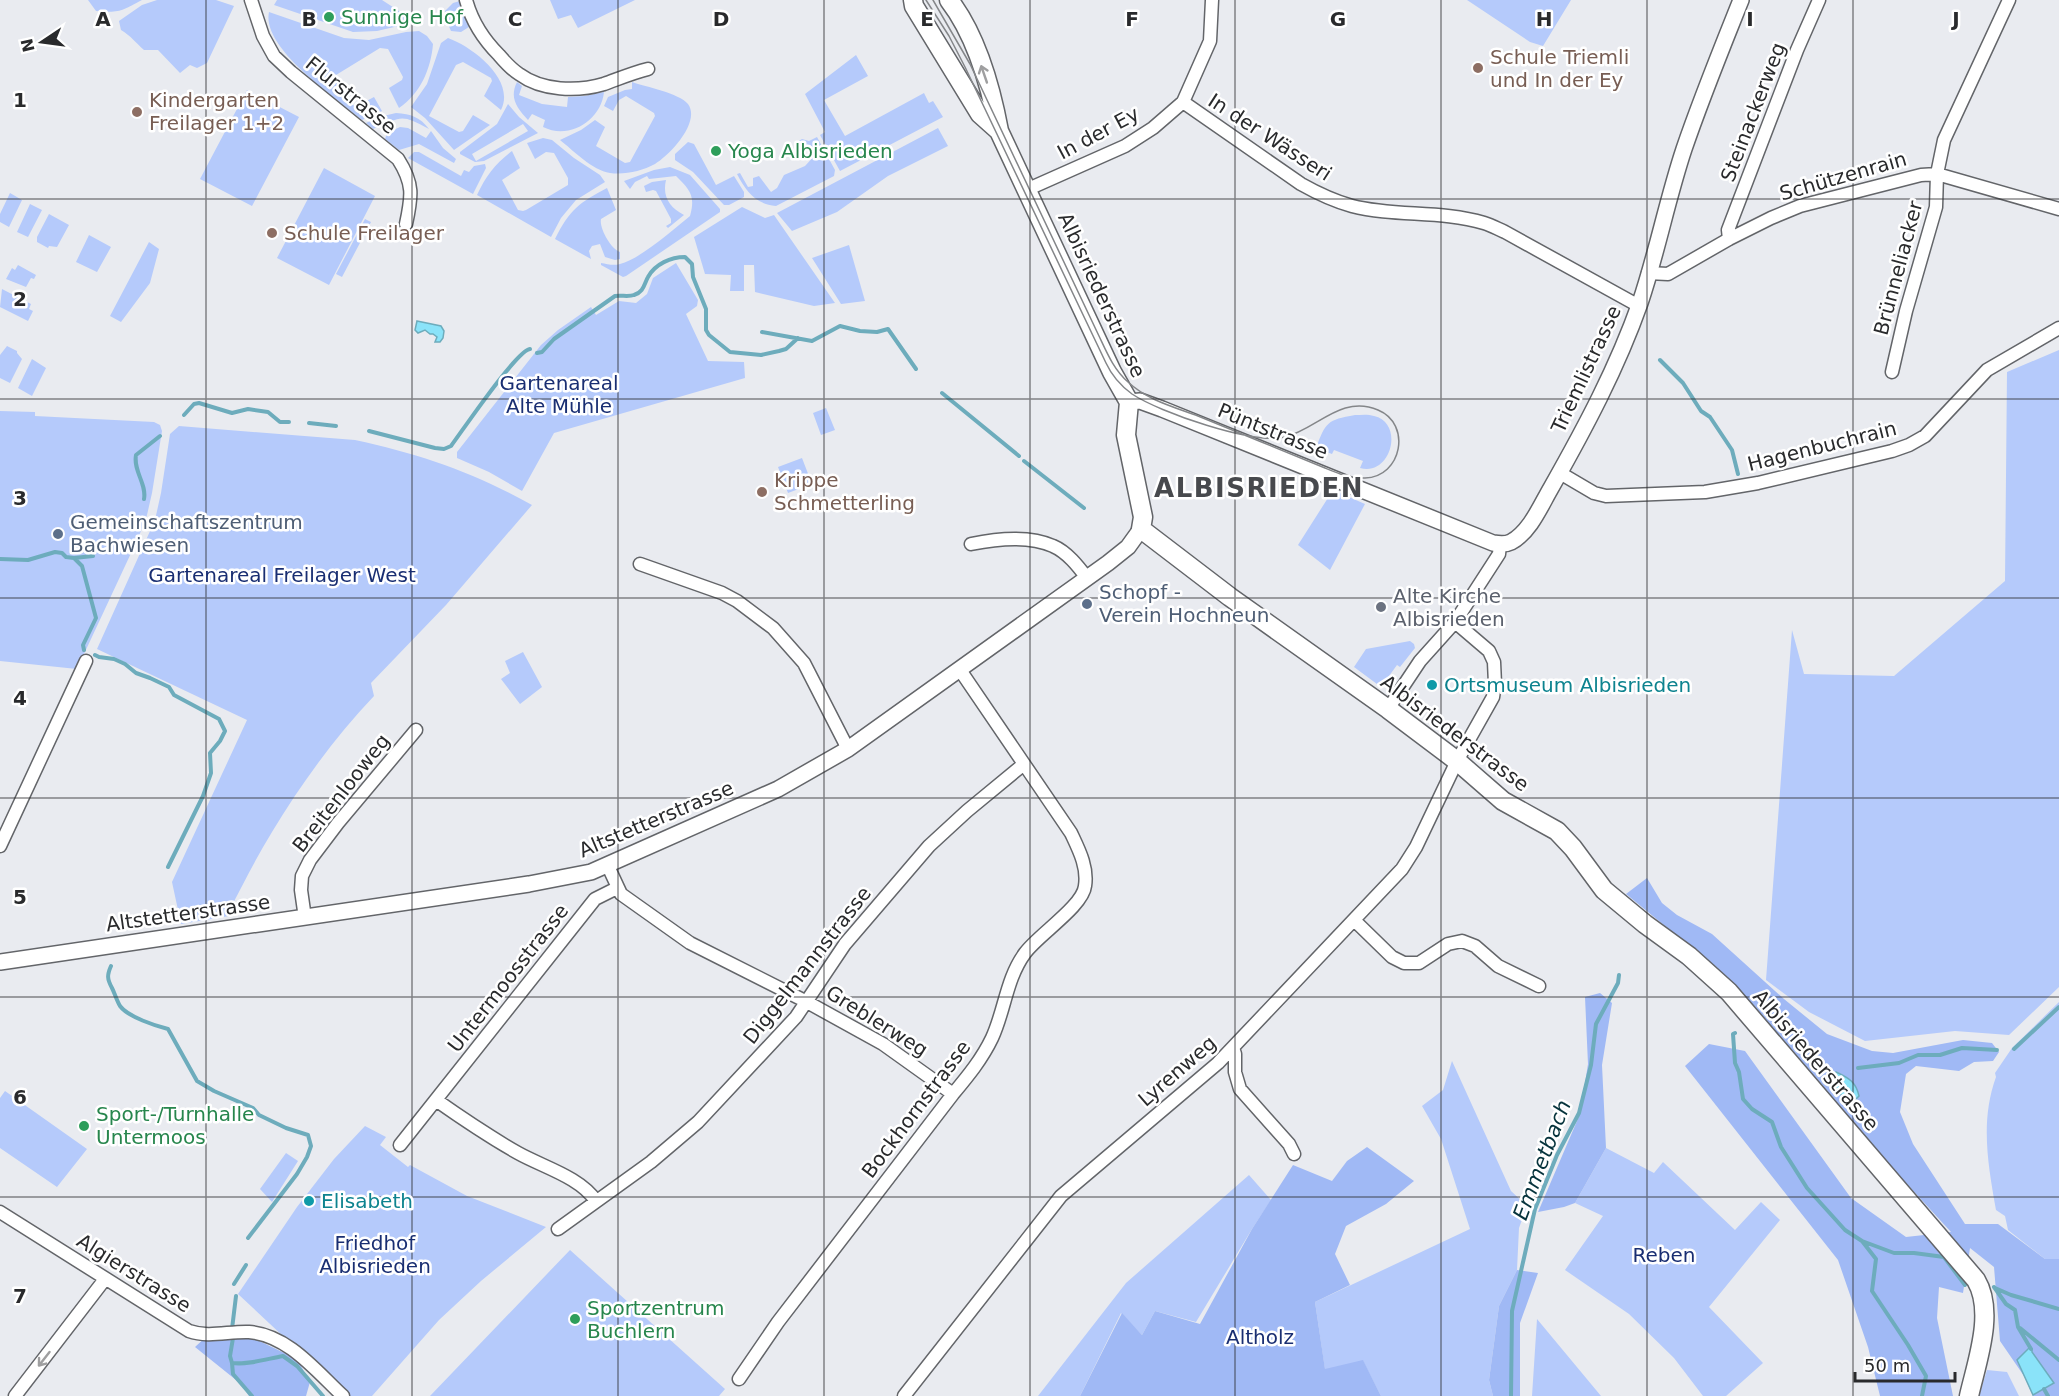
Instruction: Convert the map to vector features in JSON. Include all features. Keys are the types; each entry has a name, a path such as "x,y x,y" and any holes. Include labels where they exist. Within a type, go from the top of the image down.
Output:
{"main road":[{"name":"Albisriederstrasse","path":"913,0 914,6 980,114 999,131"},
{"name":"Albisriederstrasse","path":"954,3 969,33 987,84 999,131 1112,372 1129,402 1126,435 1143,517 1141,529 1240,604 1388,709 1457,761 1503,801 1557,831 1573,848 1604,890 1689,956 1722,986 1976,1280 1984,1296 1986,1313 1969,1396"}],"street":[{"name":"Flurstrasse","path":"251,0 263,36 274,56 398,159 409,177 412,190 406,224"},
{"path":"466,0 476,26 488,44 516,73 525,79 545,86 571,89 589,87 648,69"},
{"name":"In der Ey","path":"1026,190 1125,146 1153,128 1183,102 1210,41 1212,0"},
{"name":"Triemlistrasse","path":"1500,544 1510,543 1529,525 1593,414 1639,306 1689,135 1741,0"},
{"name":"Steinackerweg","path":"1729,239 1728,230 1797,50 1819,0"},
{"name":"Brünneliacker","path":"1892,372 1906,311 1936,207 1937,174 1944,140 2009,0"},
{"name":"In der Wässeri","path":"1183,102 1301,184 1319,194 1351,206 1453,217 1484,223 1505,232 1639,306"},
{"name":"Schützenrain","path":"1648,273 1668,274 1729,239 1800,206 1921,175 1937,174 2059,209"},
{"name":"Hagenbuchrain","path":"1560,473 1594,493 1606,496 1705,492 1758,483 1892,451 1925,436 1987,370 2059,328"},
{"name":"Püntstrasse","path":"1129,402 1140,401 1162,409 1500,544"},
{"name":"Altstetterstrasse","path":"0,962 580,875 778,789 848,749 1128,548 1141,529"},
{"path":"970,544 1024,539 1053,546 1074,561 1087,578"},
{"path":"1388,709 1420,661 1455,622 1499,554 1500,544"},
{"path":"640,564 722,593 737,601 772,628 804,663 848,749"},
{"name":"Lyrenweg","path":"904,1396 1061,1196 1233,1048 1402,869 1416,847 1457,761 1493,697 1496,684 1494,662 1489,651 1455,622"},
{"path":"0,846 86,661"},
{"name":"Bockhornstrasse","path":"739,1379 778,1322 977,1066 992,1038 1009,983 1025,953 1078,900 1085,887 1083,858 1071,833 960,670"},
{"name":"Breitenlooweg","path":"305,918 301,890 302,876 310,860 416,730"},
{"name":"Diggelmannstrasse","path":"558,1229 651,1162 698,1122 796,1017 848,941 929,846 1024,764"},
{"name":"Greblerweg","path":"607,864 621,894 690,943 807,1002 883,1044 953,1094"},
{"name":"Untermoosstrasse","path":"400,1145 595,899 617,888"},
{"path":"1354,920 1392,957 1404,963 1419,963 1448,944 1462,941 1474,946 1498,966 1539,986"},
{"path":"1233,1048 1235,1072 1240,1089 1289,1144 1294,1154"},
{"path":"436,1100 471,1125 519,1154 590,1192 596,1202"},
{"name":"Algierstrasse","path":"0,1212 189,1331 207,1334 250,1332 275,1338 293,1350 343,1396"},
{"path":"15,1396 105,1279"}],"green space":[{"path":"88,0 142,0 125,9 111,12 96,11"},
{"path":"157,0 216,0 234,6 207,63 197,68 190,65 180,73 158,50 144,50 121,30 119,21 142,5"},
{"path":"277,0 382,0 416,22 377,31 353,32 274,5"},
{"path":"550,0 635,0 578,28 571,15 558,19"},
{"path":"1467,0 1571,0 1543,46 1530,42"},
{"path":"460,1 469,27 461,32 451,31 445,11 453,3"},
{"path":"269,12 344,38 369,40 419,31 433,44 427,72 413,96 399,108 389,88 403,77 388,49 380,48 336,75 352,105 357,106 374,97 382,111 362,120 319,86 288,56 270,26"},
{"path":"448,38 469,49 490,66 503,87 504,99 501,110 484,96 492,81 491,78 463,62 456,65 429,116 459,132 463,131 473,115 490,125 454,150 425,118 411,107 427,84 441,43"},
{"path":"856,55 868,76 824,100 845,136 924,93 929,103 933,101 943,117 840,171 820,135 825,132 805,94"},
{"path":"517,82 522,86 519,95 542,104 567,107 568,97 604,92 597,112 582,125 563,131 553,130 543,127 545,120 532,114 528,120 521,111 514,98"},
{"path":"632,82 684,100 691,111 690,120 687,129 675,146 655,164 627,173 610,173 584,160 560,140 595,120 605,127 596,146 625,163 630,162 655,116 654,113 626,96 619,100 613,111 604,106 608,97 632,89"},
{"path":"247,90 299,117 252,206 200,179"},
{"path":"508,104 538,133 484,161 475,162 460,154 460,152 497,124","holes":["523,124 528,131 476,161 472,154"]},
{"path":"396,113 415,117 429,129 401,118 373,129 366,123"},
{"path":"400,127 408,128 426,138 431,131 443,148 456,159 454,163 419,144 399,150 385,139 387,133"},
{"path":"938,128 948,146 888,176 837,212 792,231 777,213"},
{"path":"817,137 835,170 834,176 776,206 762,203 752,196 737,174 740,173 748,187 753,186 753,178 759,176 771,192 777,188 784,175 805,166 817,153 814,148 800,147 797,142 802,139 809,141"},
{"path":"543,138 552,140 600,175 605,182 576,200 561,218 551,237 477,195 492,171 512,151 520,168 502,180 518,210 526,210 568,185 568,178 554,153 546,152 535,159 527,143"},
{"path":"688,142 694,144 716,185 734,176 744,192 744,197 729,205 724,205 693,172 675,160 675,154"},
{"path":"414,152 419,152 461,176 464,170 469,172 474,166 485,164 486,168 473,194 408,158"},
{"path":"670,167 690,175 720,209 720,212 626,276 623,277 601,265 601,263 618,265 628,261 656,243 690,216 692,198 685,185 676,176 649,179 647,176 635,182 630,189 624,181"},
{"path":"324,168 375,196 329,285 277,258"},
{"path":"666,180 665,192 668,201 684,215 668,228 666,226 671,223 671,219 656,191 646,192 644,186"},
{"path":"607,188 616,210 601,219 601,223 610,243 620,252 620,259 605,257 600,244 592,246 589,251 591,259 555,239 576,208"},
{"path":"10,193 22,200 9,227 0,222 0,214"},
{"path":"30,204 42,210 28,237 17,232"},
{"path":"742,207 765,218 774,215 835,303 814,306 755,292 754,265 744,265 744,291 730,291 731,275 705,274 694,237"},
{"path":"49,214 69,225 57,247 49,246 48,248 37,242 37,237"},
{"path":"365,219 371,222 342,277 336,274"},
{"path":"89,235 111,247 97,272 76,262"},
{"path":"149,242 159,249 150,283 121,322 110,316"},
{"path":"849,245 865,301 841,304 812,258"},
{"name":"Gartenareal Alte Mühle","path":"676,263 698,300 697,306 686,314 708,361 744,362 745,378 554,433 522,491 489,472 457,458 457,452 541,345 591,307 596,315 619,301 636,303 647,294 653,278"},
{"path":"18,265 36,275 34,279 31,278 26,287 6,279 12,268 15,270"},
{"path":"2,289 31,304 29,309 33,311 28,321 0,307"},
{"path":"7,346 17,351 22,359 10,383 0,378 0,355"},
{"path":"2059,350 2059,987 2009,1035 1955,1031 1865,1041 1809,1012 1766,980 1792,630 1804,674 1894,676 2005,581 2007,372"},
{"path":"32,359 46,368 32,396 18,388"},
{"path":"826,408 835,430 821,435 813,413"},
{"path":"0,411 35,412 35,416 154,422 160,425 162,431 147,515 77,669 0,661"},
{"path":"1355,415 1374,416 1384,421 1389,428 1390,448 1380,465 1371,469 1360,468 1363,461 1334,450 1332,454 1316,448 1325,427 1338,419"},
{"name":"Gartenareal Freilager West","path":"179,426 355,440 402,452 468,474 532,505 446,605 371,683 374,696 332,744 295,796 255,862 228,913 229,916 181,924 172,882 247,720 97,649 155,520 170,434"},
{"path":"802,458 812,484 788,493 778,467"},
{"path":"1333,490 1365,504 1330,570 1298,545"},
{"path":"1410,641 1415,648 1400,667 1397,665 1381,687 1354,667 1366,649"},
{"path":"523,652 542,687 520,704 501,679 510,673 505,661"},
{"path":"1647,878 1662,903 1677,915 1712,934 1784,999 1827,1034 1872,1051 1893,1053 1963,1040 1992,1043 1999,1052 1993,1061 1974,1062 1959,1071 1916,1066 1906,1074 1900,1112 1913,1144 1965,1224 1998,1224 2045,1259 2059,1259 2059,1396 2033,1396 2024,1376 2000,1341 1994,1267 1970,1248 1963,1293 1939,1287 1937,1318 1953,1396 1880,1396 1868,1347 1838,1260 1685,1066 1709,1044 1745,1051 1851,1198 1906,1237 1951,1232 1839,1110 1715,967 1626,894"},
{"path":"1600,993 1612,1003 1602,1065 1606,1148 1575,1203 1538,1212 1580,1114 1588,1064 1585,997"},
{"path":"2059,1002 2059,1259 2045,1259 2008,1230 2005,1216 1996,1210 1988,1160 1987,1127 1995,1073 2012,1048"},
{"path":"1452,1061 1511,1191 1527,1206 1519,1228 1517,1270 1499,1306 1489,1380 1493,1396 1381,1396 1363,1361 1325,1370 1315,1302 1470,1229 1441,1139 1422,1106 1443,1090"},
{"path":"5,1091 87,1149 57,1187 0,1148 0,1098"},
{"name":"Friedhof Albisrieden","path":"365,1126 386,1137 380,1145 408,1167 410,1165 467,1196 546,1227 481,1281 439,1320 372,1396 347,1396 238,1294 297,1207 334,1159"},
{"name":"Altholz","path":"1367,1147 1414,1181 1386,1204 1346,1226 1335,1254 1350,1285 1315,1302 1325,1369 1363,1360 1381,1396 1080,1396 1122,1313 1142,1335 1155,1311 1200,1324 1252,1229 1293,1165 1332,1181 1347,1161"},
{"name":"Reben","path":"1606,1148 1654,1173 1663,1162 1735,1230 1761,1202 1780,1220 1709,1307 1763,1363 1726,1396 1703,1396 1674,1358 1629,1314 1565,1270 1603,1216 1575,1203"},
{"path":"286,1153 298,1161 272,1202 260,1189"},
{"path":"1249,1175 1271,1200 1196,1322 1155,1311 1142,1335 1121,1313 1080,1396 1038,1396 1126,1283"},
{"name":"Sportzentrum Buchlern","path":"570,1250 725,1389 719,1396 430,1396"},
{"path":"1517,1270 1538,1273 1520,1323 1520,1396 1493,1396 1489,1380 1499,1306"},
{"path":"1537,1319 1601,1396 1532,1396"},
{"path":"208,1335 251,1337 297,1359 310,1382 306,1396 249,1396 241,1384 195,1347"},
{"path":"1987,1370 2007,1372 2019,1396 1979,1396"}],"shaded area":[{"path":"417,321 441,326 444,331 440,342 435,342 437,337 425,330 418,333 415,330"},
{"path":"1836,1072 1851,1081 1858,1091 1859,1096 1850,1105 1829,1081"},
{"path":"2029,1348 2032,1349 2054,1383 2033,1395 2017,1360"}],"waterway":[{"path":"537,353 542,352 554,339 615,296 632,296 640,292 651,272 659,265 674,258 685,257 692,264 693,277 706,309 706,330 730,352 761,355 786,349 798,338"},
{"path":"762,332 812,341 840,326 860,331 877,332 888,329 916,369"},
{"path":"369,431 435,448 444,449 451,446 502,376 523,353 530,349"},
{"path":"1660,360 1683,383 1701,411 1710,417 1732,450 1738,474"},
{"path":"942,393 1019,456"},
{"path":"184,415 194,404 199,403 232,413 248,409 268,412 280,422 289,422"},
{"path":"309,423 336,426"},
{"path":"144,499 144,488 136,467 136,455 160,436"},
{"path":"1024,461 1084,508"},
{"path":"0,559 28,560 55,552 74,558 93,556"},
{"path":"74,558 82,566 96,618 83,645 84,650"},
{"path":"95,655 114,659 136,673 169,687 174,695 219,719 225,731 210,753 211,773 203,796 168,867"},
{"path":"111,966 108,979 120,1006 136,1017 168,1029 197,1081 253,1108 259,1115 286,1128 308,1135 311,1146 307,1157 297,1174 248,1238"},
{"name":"Emmetbach","path":"1511,1396 1512,1311 1535,1209 1557,1155 1579,1113 1591,1065 1596,1024 1618,983 1619,975"},
{"path":"2014,1049 2059,1007"},
{"path":"1735,1033 1733,1034 1735,1063 1739,1072 1743,1099 1752,1109 1772,1122 1781,1147 1807,1188 1845,1230 1862,1241 1876,1259 1872,1291 1926,1376 1922,1396"},
{"path":"1858,1068 1899,1063 1918,1055 1940,1055 1962,1048 1997,1050"},
{"path":"1862,1241 1894,1253 1944,1257 1965,1285"},
{"path":"234,1284 246,1265"},
{"path":"1994,1287 2006,1304 2015,1310 2018,1327 2031,1349"},
{"path":"1995,1288 2059,1309"},
{"path":"232,1329 236,1296"},
{"path":"2020,1328 2059,1360"},
{"path":"233,1338 230,1356 232,1363 283,1356 297,1366 323,1396"},
{"path":"232,1363 233,1374 252,1396"},
{"path":"2044,1389 2048,1396"}],"tram line":[{"path":"926,0 965,67 1106,363 1121,384 1132,394 1184,418 1230,432 1251,436 1270,438 1285,437 1296,433 1329,415 1352,406 1365,406 1378,410 1389,417 1396,426 1399,437 1394,460 1387,469 1378,475 1365,478 1339,474 1277,449 1246,435 1161,402 1144,394 1123,377 1105,349 970,64 933,0"}],"place":[{"name":"Sunnige Hof","path":"329,17"},
{"name":"Schule Triemli und In der Ey","path":"1478,68"},
{"name":"Kindergarten Freilager 1+2","path":"137,112"},
{"name":"Yoga Albisrieden","path":"716,151"},
{"name":"Schule Freilager","path":"272,233"},
{"name":"Krippe Schmetterling","path":"762,492"},
{"name":"Gemeinschaftszentrum Bachwiesen","path":"58,534"},
{"name":"Schopf - Verein Hochneun","path":"1087,604"},
{"name":"Alte Kirche Albisrieden","path":"1381,607"},
{"name":"Ortsmuseum Albisrieden","path":"1432,685"},
{"name":"Sport-/Turnhalle Untermoos","path":"84,1126"},
{"name":"Elisabeth","path":"309,1201"},
{"name":"Sportzentrum Buchlern","path":"575,1319"}],"district":[{"name":"ALBISRIEDEN","path":"1259,488"}]}
